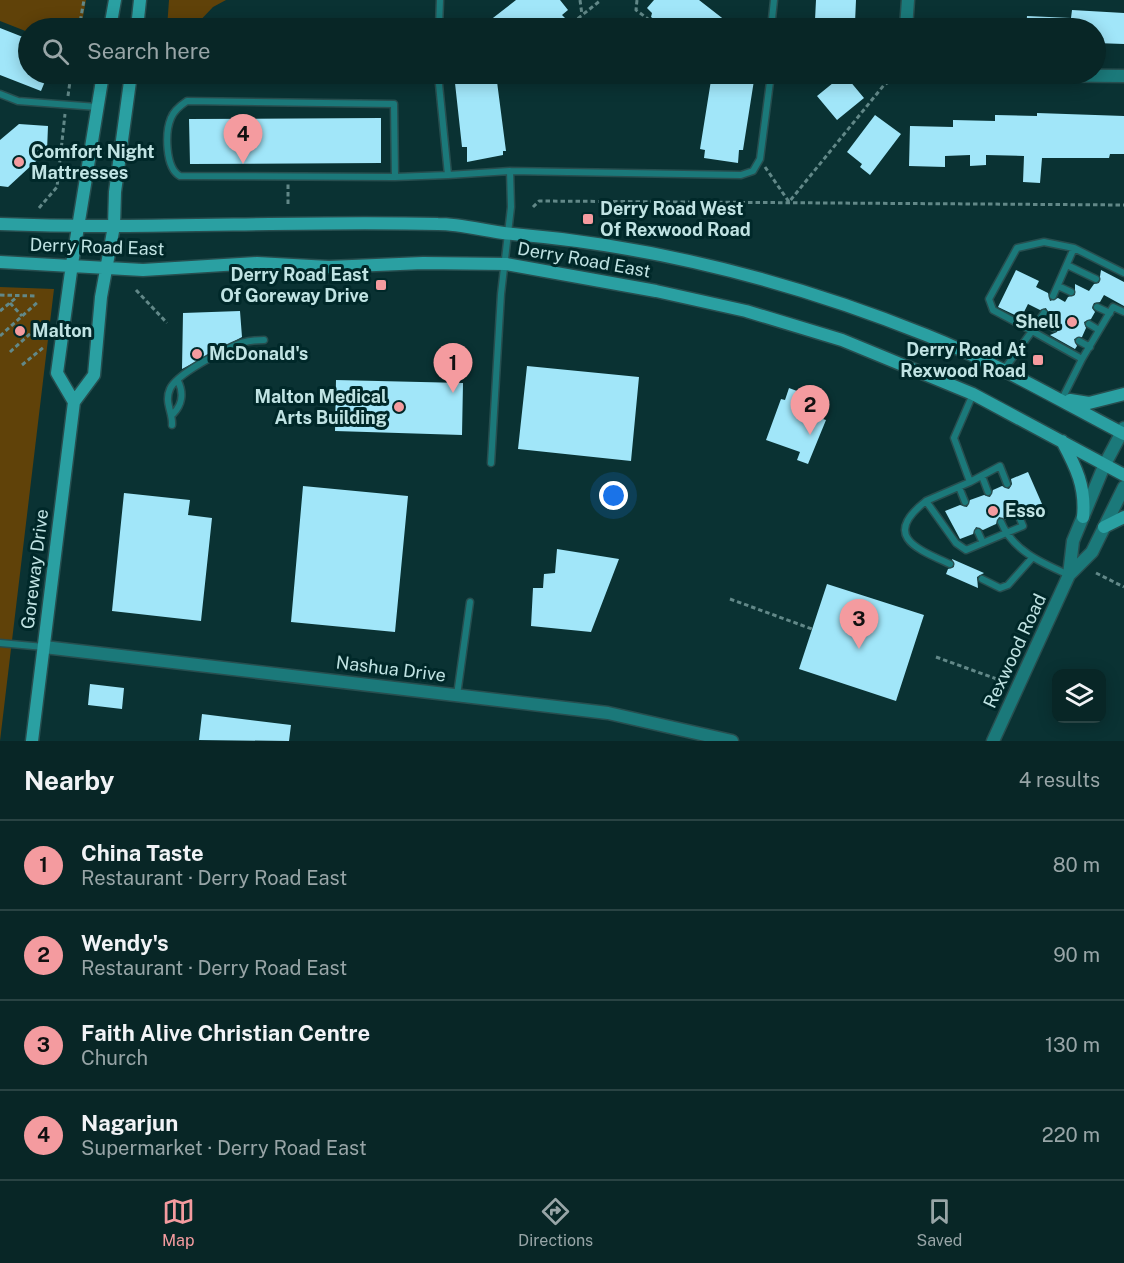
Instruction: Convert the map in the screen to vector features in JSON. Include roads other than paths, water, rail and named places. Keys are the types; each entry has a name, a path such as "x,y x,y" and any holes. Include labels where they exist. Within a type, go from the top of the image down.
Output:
{"main road":[{"path":"112,18 115,0"},
{"path":"138,18 140,0"},
{"path":"74,402 57,373 101,84"},
{"name":"Goreway Drive","path":"32,741 74,402 94,375 101,297 114,226 115,192 130,84"},
{"name":"Derry Road East","path":"0,224 79,223 114,226 441,224 684,258 820,296 928,335 1062,399 1123,432"},
{"name":"Derry Road East","path":"0,262 72,264 143,270 257,263 329,267 423,263 506,264 656,291 746,311 842,340 973,394 1124,475"},
{"path":"1062,399 1089,403 1124,394"},
{"path":"1061,440 1078,471 1085,497 1083,517"},
{"path":"1104,527 1124,517"}],"street":[{"path":"907,18 908,0"},
{"path":"1106,76 1124,76"},
{"name":"Rexwood Road","path":"993,741 1069,575 1073,541 1104,465 1123,432"},
{"name":"Rexwood Road","path":"1069,575 1092,552 1124,487"},
{"name":"Nashua Drive","path":"44,647 608,713 732,741"}],"lane":[{"path":"439,18 440,0"},
{"path":"772,18 774,0"},
{"path":"439,84 448,175"},
{"path":"395,177 394,104 187,101 177,108 170,119 168,160 171,170 180,176 395,177 510,171 741,175 753,171 759,159 770,84"},
{"path":"0,94 18,101 97,107"},
{"path":"491,463 501,294 510,234 510,171"},
{"path":"1082,359 993,310 989,299 1017,248 1044,242 1074,248 1124,273"},
{"path":"1053,296 1074,248"},
{"path":"1067,265 1096,279"},
{"path":"1058,286 1071,292"},
{"path":"1097,307 1110,313"},
{"path":"1062,399 1082,359 1113,307 1124,312"},
{"path":"1003,371 1044,313"},
{"path":"1040,320 1054,328"},
{"path":"1089,324 1099,330"},
{"path":"173,414 167,404 170,389 193,368 238,344 264,339"},
{"path":"1080,341 1090,347"},
{"path":"172,425 173,414 181,399 182,388 178,381"},
{"path":"970,482 954,438 973,394"},
{"path":"950,564 912,547 906,537 906,526 912,511 926,501 1000,466 1007,484"},
{"path":"982,476 988,492"},
{"path":"959,487 965,502"},
{"path":"926,501 956,543 966,550 1023,526 1018,514"},
{"path":"1001,522 1005,533 1032,558 1069,575"},
{"path":"978,532 982,543"},
{"path":"982,579 1000,588 1008,585 1032,558"},
{"path":"457,695 470,602"},
{"path":"0,643 44,647"}],"place":[{"name":"Comfort Night Mattresses","path":"19,162"},
{"name":"Nagarjun","path":"243,164"},
{"name":"Derry Road West Of Rexwood Road","path":"588,219"},
{"name":"Derry Road East Of Goreway Drive","path":"381,285"},
{"name":"Shell","path":"1072,322"},
{"name":"Malton","path":"20,331"},
{"name":"McDonald's","path":"197,354"},
{"name":"Derry Road At Rexwood Road","path":"1038,360"},
{"name":"China Taste","path":"453,393"},
{"name":"Malton Medical Arts Building","path":"399,407"},
{"name":"Wendy's","path":"810,435"},
{"name":"Esso","path":"993,511"},
{"name":"Faith Alive Christian Centre","path":"859,649"}]}
